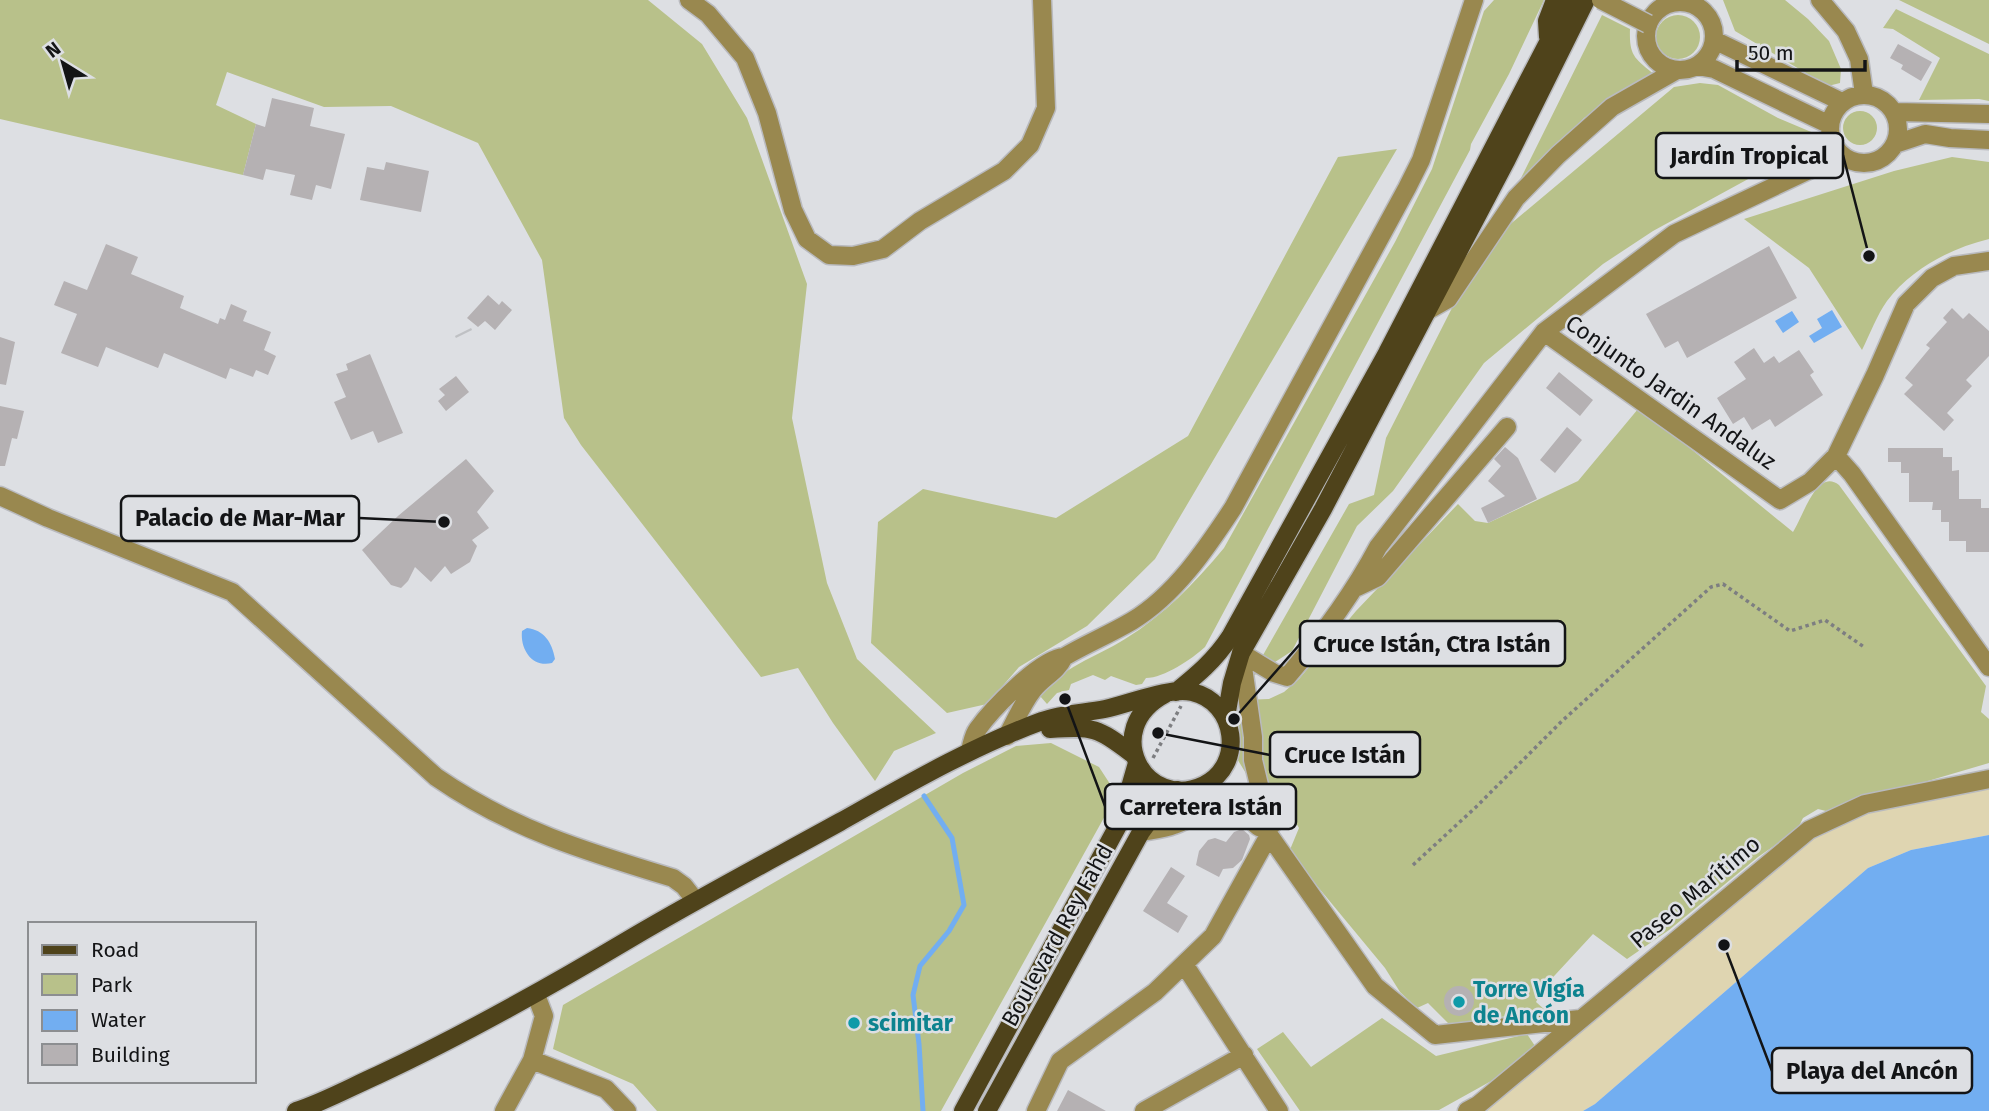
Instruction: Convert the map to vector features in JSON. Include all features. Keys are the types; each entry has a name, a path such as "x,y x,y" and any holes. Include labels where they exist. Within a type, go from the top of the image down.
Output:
{"main road":[{"path":"1548,46 1547,21 1555,0"},
{"path":"1135,759 1133,734 1140,714 1147,706 1205,669 1219,655 1230,637 1387,353 1570,0"},
{"path":"1226,717 1231,683 1241,653 1323,509 1507,159 1586,0"},
{"path":"296,1111 492,1020 695,900 970,750 1043,721 1129,705 1170,693 1195,693 1220,709 1226,717 1232,740 1226,763 1211,781 1178,790 1154,782 1135,759 1098,730 1083,727 1026,729"},
{"name":"Boulevard Rey Fahd","path":"963,1111 1120,822 1135,759"},
{"name":"Boulevard Rey Fahd","path":"987,1111 1141,832 1158,809 1178,790"}],"street":[{"path":"689,0 708,14 745,58 767,113 793,210 807,239 829,255 853,256 883,249 920,221 1004,171 1030,145 1046,108 1042,0"},
{"path":"970,750 975,732 1003,701 1043,664 1055,657 1064,657 1132,621 1150,607 1194,565 1233,508 1412,179 1432,130 1474,0"},
{"path":"1601,0 1648,24"},
{"path":"1427,311 1448,299 1516,198 1558,155 1612,107 1677,71 1697,66 1706,59 1714,40 1714,29 1704,0"},
{"path":"1820,0 1846,31 1860,59 1864,94"},
{"path":"1677,71 1667,68 1651,55 1646,34 1653,14 1661,7 1682,2 1693,4 1709,18"},
{"path":"1714,40 1842,102"},
{"path":"1697,66 1714,69 1830,125"},
{"path":"1895,144 1898,123 1895,112 1882,99 1864,94 1852,96 1842,102 1832,116 1830,125 1834,146 1841,154 1860,163 1881,159 1895,144 1925,134 1989,140"},
{"path":"1895,112 1989,114"},
{"path":"1241,653 1274,673 1287,677 1357,587 1378,547 1544,332 1674,234 1811,169 1834,146"},
{"name":"Conjunto Jardin Andaluz","path":"1544,332 1780,500 1810,482 1836,456 1906,304 1932,278 1954,266 1989,261"},
{"path":"1357,587 1378,577 1507,427"},
{"path":"1836,456 1852,474 1989,667"},
{"path":"4,501 232,592 436,777 462,795 506,820 587,852 673,878 684,886 695,900"},
{"path":"1141,832 1175,825 1208,807 1224,804 1258,813 1253,760 1254,737 1241,653"},
{"path":"1007,736 1027,698 1059,667 1064,657"},
{"path":"1027,698 1030,707 1043,721"},
{"path":"1003,701 1007,736"},
{"name":"Paseo Marítimo","path":"1467,1111 1478,1105 1809,830 1866,804 1989,779"},
{"path":"1036,1111 1060,1061 1155,992 1213,936 1269,835 1375,986 1436,1035 1580,1019"},
{"path":"1184,964 1279,1111"},
{"path":"504,1111 532,1060 544,1016 536,995"},
{"path":"1144,1111 1244,1055"},
{"path":"532,1060 606,1089 627,1111"}],"path":[{"path":"1413,866 1562,721 1711,587 1723,584 1790,631 1825,620 1864,646"}],"green space":[{"path":"0,0 648,0 702,44 747,118 807,284 792,418 827,583 857,659 936,733 894,751 875,781 798,668 761,677 581,445 564,418 542,260 478,143 391,106 324,107 227,72 216,105 256,124 243,175 0,119"},
{"path":"1494,0 1544,0 1470,150 1205,647 1177,667 1161,675 1146,678 1142,684 1136,685 1111,676 1105,680 1093,675 1071,684 1069,690 1057,693 1047,704 1040,696 1057,678 1153,620 1190,586 1224,548 1395,242 1432,169 1484,11"},
{"path":"1723,0 1785,0 1829,41 1841,69 1840,83 1828,86 1735,31"},
{"path":"1899,0 1989,0 1989,44"},
{"path":"1896,9 1989,54 1989,101 1919,100 1940,58 1893,29 1883,28"},
{"path":"1602,15 1630,29 1632,51 1655,75 1584,118 1518,184"},
{"path":"1678,15 1694,21 1700,37 1694,53 1678,59 1662,53 1656,37 1662,21"},
{"path":"1700,83 1718,85 1778,118 1816,134 1813,149 1761,172 1653,231 1603,264 1484,363 1393,491 1357,526 1292,651 1250,678 1349,504 1374,495 1386,438 1483,247 1674,87"},
{"path":"1860,111 1872,116 1877,128 1872,140 1860,145 1848,140 1843,128 1848,116"},
{"path":"1397,149 1155,559 1087,626 1019,667 987,704 947,713 871,643 878,522 923,489 1056,518 1188,436 1338,157"},
{"path":"1952,157 1989,162 1989,239 1946,254 1908,279 1883,306 1862,350 1809,268 1744,219 1894,171"},
{"path":"1638,409 1793,532 1817,488 1831,481 1839,485 1986,686 1981,712 1989,719 1989,763 1826,811 1818,809 1803,818 1797,830 1758,857 1669,930 1627,959 1593,934 1543,988 1536,1002 1545,1010 1450,1025 1428,1003 1417,1008 1400,992 1385,968 1289,852 1299,828 1295,820 1255,787 1225,738 1245,700 1269,699 1284,692 1299,679 1356,611 1458,504 1475,521 1488,523 1578,481"},
{"path":"1051,743 1099,767 1112,787 1111,805 941,1111 657,1111 633,1084 553,1049 563,1005 963,773 1016,746"},
{"path":"1382,1018 1436,1056 1527,1034 1535,1046 1502,1075 1439,1110 1300,1111 1257,1049 1283,1032 1311,1067"}],"sand":[{"path":"1989,779 1989,835 1911,850 1868,868 1595,1104 1583,1111 1467,1111 1809,830 1865,804"}],"water":[{"path":"1832,310 1842,327 1814,343 1809,336 1822,328 1817,319"},
{"path":"1792,311 1799,322 1783,333 1775,321"},
{"path":"527,628 538,631 549,642 555,659 552,663 539,663 529,656 522,638 522,631"},
{"path":"1989,835 1989,1111 1583,1111 1595,1104 1868,868 1911,850"}],"building":[{"path":"1898,44 1932,62 1921,81 1901,69 1903,65 1890,58"},
{"path":"272,98 314,108 310,126 345,134 331,189 316,185 312,200 290,195 295,175 266,169 263,180 243,175 256,124 265,127"},
{"path":"386,162 429,171 421,212 360,200 367,167 384,170"},
{"path":"106,244 138,257 131,274 184,296 180,308 218,324 220,318 225,320 231,304 247,311 243,321 271,332 264,350 276,356 268,375 256,370 253,377 230,368 226,379 164,353 158,368 106,347 98,367 61,353 77,314 54,305 64,281 87,290"},
{"path":"1769,246 1797,298 1687,358 1678,341 1665,348 1646,314"},
{"path":"488,295 499,305 502,301 512,310 495,330 485,321 478,327 467,318"},
{"path":"1952,308 1963,319 1969,313 1989,331 1989,356 1966,380 1972,386 1947,413 1954,420 1944,431 1904,394 1913,385 1905,378 1930,348 1926,345 1947,322 1943,318"},
{"path":"0,337 15,342 6,385 0,384"},
{"path":"1754,348 1764,363 1774,356 1779,363 1799,350 1814,372 1810,375 1823,395 1775,427 1770,419 1752,430 1744,417 1733,424 1717,398 1746,379 1734,362"},
{"path":"370,354 403,433 378,443 373,431 351,440 334,402 346,397 336,374 348,370 346,364"},
{"path":"1559,372 1593,400 1580,416 1546,388"},
{"path":"456,376 469,392 446,411 438,401 445,395 439,389"},
{"path":"0,406 24,411 17,439 12,438 5,466 0,466"},
{"path":"1567,427 1582,440 1555,473 1540,460"},
{"path":"1505,447 1518,458 1537,499 1488,523 1481,508 1505,496 1488,481 1501,466 1494,459"},
{"path":"1888,448 1943,448 1943,457 1952,457 1952,471 1959,470 1959,499 1981,499 1981,508 1989,508 1989,552 1966,552 1966,541 1949,541 1949,522 1941,522 1941,510 1932,510 1933,502 1909,502 1909,473 1901,473 1901,462 1888,462"},
{"path":"466,459 494,491 477,512 489,528 472,540 477,546 470,562 451,574 445,566 431,582 415,567 401,588 391,585 362,550"},
{"path":"1242,829 1250,839 1242,860 1233,868 1223,869 1219,877 1196,865 1199,851 1208,840 1215,838 1226,842 1234,832"},
{"path":"1171,867 1185,876 1167,903 1188,916 1178,933 1143,911"},
{"name":"Torre Vigía de Ancón","path":"1459,986 1470,990 1474,1001 1470,1012 1459,1016 1448,1012 1444,1001 1448,990"},
{"path":"1068,1090 1106,1111 1057,1111"}],"waterway":[{"path":"923,1111 913,995 920,966 949,931 964,905 952,838 924,796"}],"place":[{"name":"Jardín Tropical","path":"1869,256"},
{"name":"Palacio de Mar-Mar","path":"444,522"},
{"name":"Carretera Istán","path":"1065,699"},
{"name":"Cruce Istán, Ctra Istán","path":"1234,719"},
{"name":"Cruce Istán","path":"1158,733"},
{"name":"Playa del Ancón","path":"1724,945"},
{"name":"Torre Vigía de Ancón","path":"1459,1002"},
{"name":"scimitar","path":"854,1023"}]}
